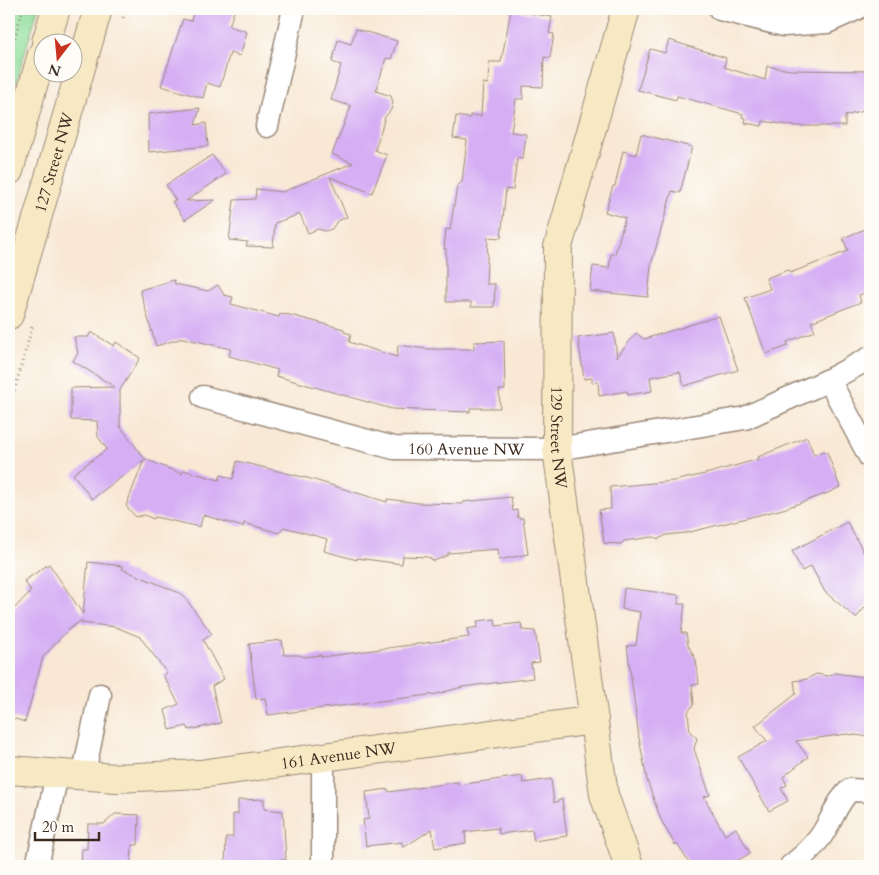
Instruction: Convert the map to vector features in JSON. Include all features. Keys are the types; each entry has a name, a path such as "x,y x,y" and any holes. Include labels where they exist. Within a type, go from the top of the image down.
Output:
{"street":[{"path":"49,32 56,9"},
{"name":"127 Street NW","path":"9,315 98,9"},
{"path":"268,126 294,9"},
{"name":"129 Street NW","path":"626,9 558,247 557,449 604,796 630,866"},
{"path":"720,9 784,24 827,22 856,9"},
{"path":"9,171 34,82"},
{"name":"160 Avenue NW","path":"203,397 394,448 557,449 745,418 830,380 870,358"},
{"path":"830,380 870,457"},
{"path":"37,866 100,695"},
{"name":"161 Avenue NW","path":"9,770 70,776 148,778 200,774 594,720"},
{"path":"323,758 323,866"},
{"path":"791,866 817,841 827,826 840,799 860,790"}],"path":[{"path":"9,57 23,9"}],"green space":[{"path":"9,9 38,9 9,106"}],"building":[{"path":"194,9 235,9 229,26 247,32 240,56 230,53 220,87 207,83 203,98 161,86 183,19 191,21"},
{"path":"511,10 552,17 549,33 554,34 550,58 544,57 543,87 523,86 523,99 516,99 511,132 526,134 523,159 517,158 513,190 506,189 501,238 488,237 486,284 495,284 494,307 471,307 471,302 446,302 446,249 444,249 446,229 450,230 457,186 462,182 467,140 453,138 456,116 470,118 470,115 481,116 483,83 488,84 489,62 501,62"},
{"path":"356,29 397,41 391,59 386,58 376,91 391,96 393,103 391,110 385,117 375,150 387,155 372,193 330,177 347,217 337,221 332,229 325,231 318,229 308,233 300,214 275,223 273,247 246,246 248,242 229,240 234,200 255,199 256,189 282,192 353,163 332,154 351,106 331,100 341,65 332,62 338,40 351,44"},
{"path":"669,40 726,58 724,67 765,80 767,66 790,70 870,71 870,109 845,116 845,126 794,126 763,121 762,126 745,123 746,118 742,117 743,114 677,96 676,100 638,90 650,49 665,53"},
{"path":"200,108 195,125 206,123 208,146 149,152 148,114"},
{"path":"641,134 692,147 680,193 672,191 651,265 648,297 590,291 593,266 609,268 611,254 615,254 625,218 605,212 613,186 615,186 623,151 636,155"},
{"path":"212,155 226,174 186,201 215,200 185,220 172,201 176,201 166,185"},
{"path":"870,227 870,291 859,295 861,302 811,322 815,331 787,342 788,346 766,354 745,298 770,289 766,278 788,270 790,273 848,251 843,238"},
{"path":"174,280 175,284 208,291 218,285 224,295 233,297 231,304 279,317 280,314 290,315 344,329 344,332 351,334 349,342 397,357 398,345 427,349 474,349 474,342 504,341 505,390 499,390 500,408 470,408 470,412 392,409 276,376 278,370 229,356 231,349 183,338 156,346 140,290"},
{"path":"719,316 738,370 684,386 680,372 650,377 652,391 628,395 627,391 599,396 598,382 592,383 592,378 584,379 578,338 614,333 617,357 636,333 644,339"},
{"path":"91,332 114,346 116,342 140,358 120,390 120,426 145,459 182,474 183,470 219,480 221,475 233,479 237,461 311,479 387,502 387,499 418,503 463,504 463,502 511,497 513,511 517,510 518,518 523,518 528,554 499,560 498,549 448,553 448,555 434,561 428,557 403,556 402,564 357,558 357,560 324,551 327,539 284,527 279,533 244,523 243,527 203,515 200,527 155,517 154,519 144,515 136,517 126,506 144,460 92,499 73,474 107,449 98,437 97,421 71,420 71,388 115,387 73,361 78,353 74,337 88,337"},
{"path":"807,437 814,455 823,451 827,452 840,487 783,509 686,533 666,535 659,539 653,537 624,541 621,544 604,543 599,510 611,509 610,487 674,481 709,473 759,459 758,457"},
{"path":"847,522 870,564 870,601 856,618 825,592 811,566 802,571 792,551"},
{"path":"88,562 123,566 122,569 182,594 212,634 203,640 224,679 212,686 221,723 189,730 187,726 170,730 165,710 179,704 163,675 167,673 140,637 116,627 82,623 82,620 68,630 43,657 25,722 9,717 9,614 31,591 24,581 49,564 83,614"},
{"path":"624,588 679,595 678,604 685,604 681,633 686,633 688,645 696,660 699,684 692,685 694,704 688,712 690,732 697,738 694,749 710,795 704,797 725,835 736,828 750,853 729,866 691,866 677,844 675,845 661,820 647,780 639,738 627,646 636,645 640,612 622,609"},
{"path":"495,619 496,626 521,623 522,630 535,631 540,662 531,663 533,678 462,687 437,694 268,715 265,698 256,699 249,644 282,640 284,655 300,655 304,657 321,655 322,657 469,637 467,629 478,627 477,621"},
{"path":"835,673 870,678 870,737 847,734 796,741 808,757 783,777 787,785 781,788 788,801 769,811 738,757 767,741 755,726 796,694 794,681 807,679 816,674 828,676"},
{"path":"522,776 523,783 551,779 554,803 562,799 567,836 534,841 532,830 499,834 498,828 465,832 466,843 435,848 432,829 403,848 402,842 366,846 363,820 369,819 366,792 388,789 389,792 458,782 458,785"},
{"path":"264,799 264,809 283,811 286,860 269,860 269,866 225,866 226,837 233,837 233,814 238,814 238,800"},
{"path":"115,814 139,815 138,845 132,845 131,866 81,866 82,849 87,849 88,824 104,824"}]}
